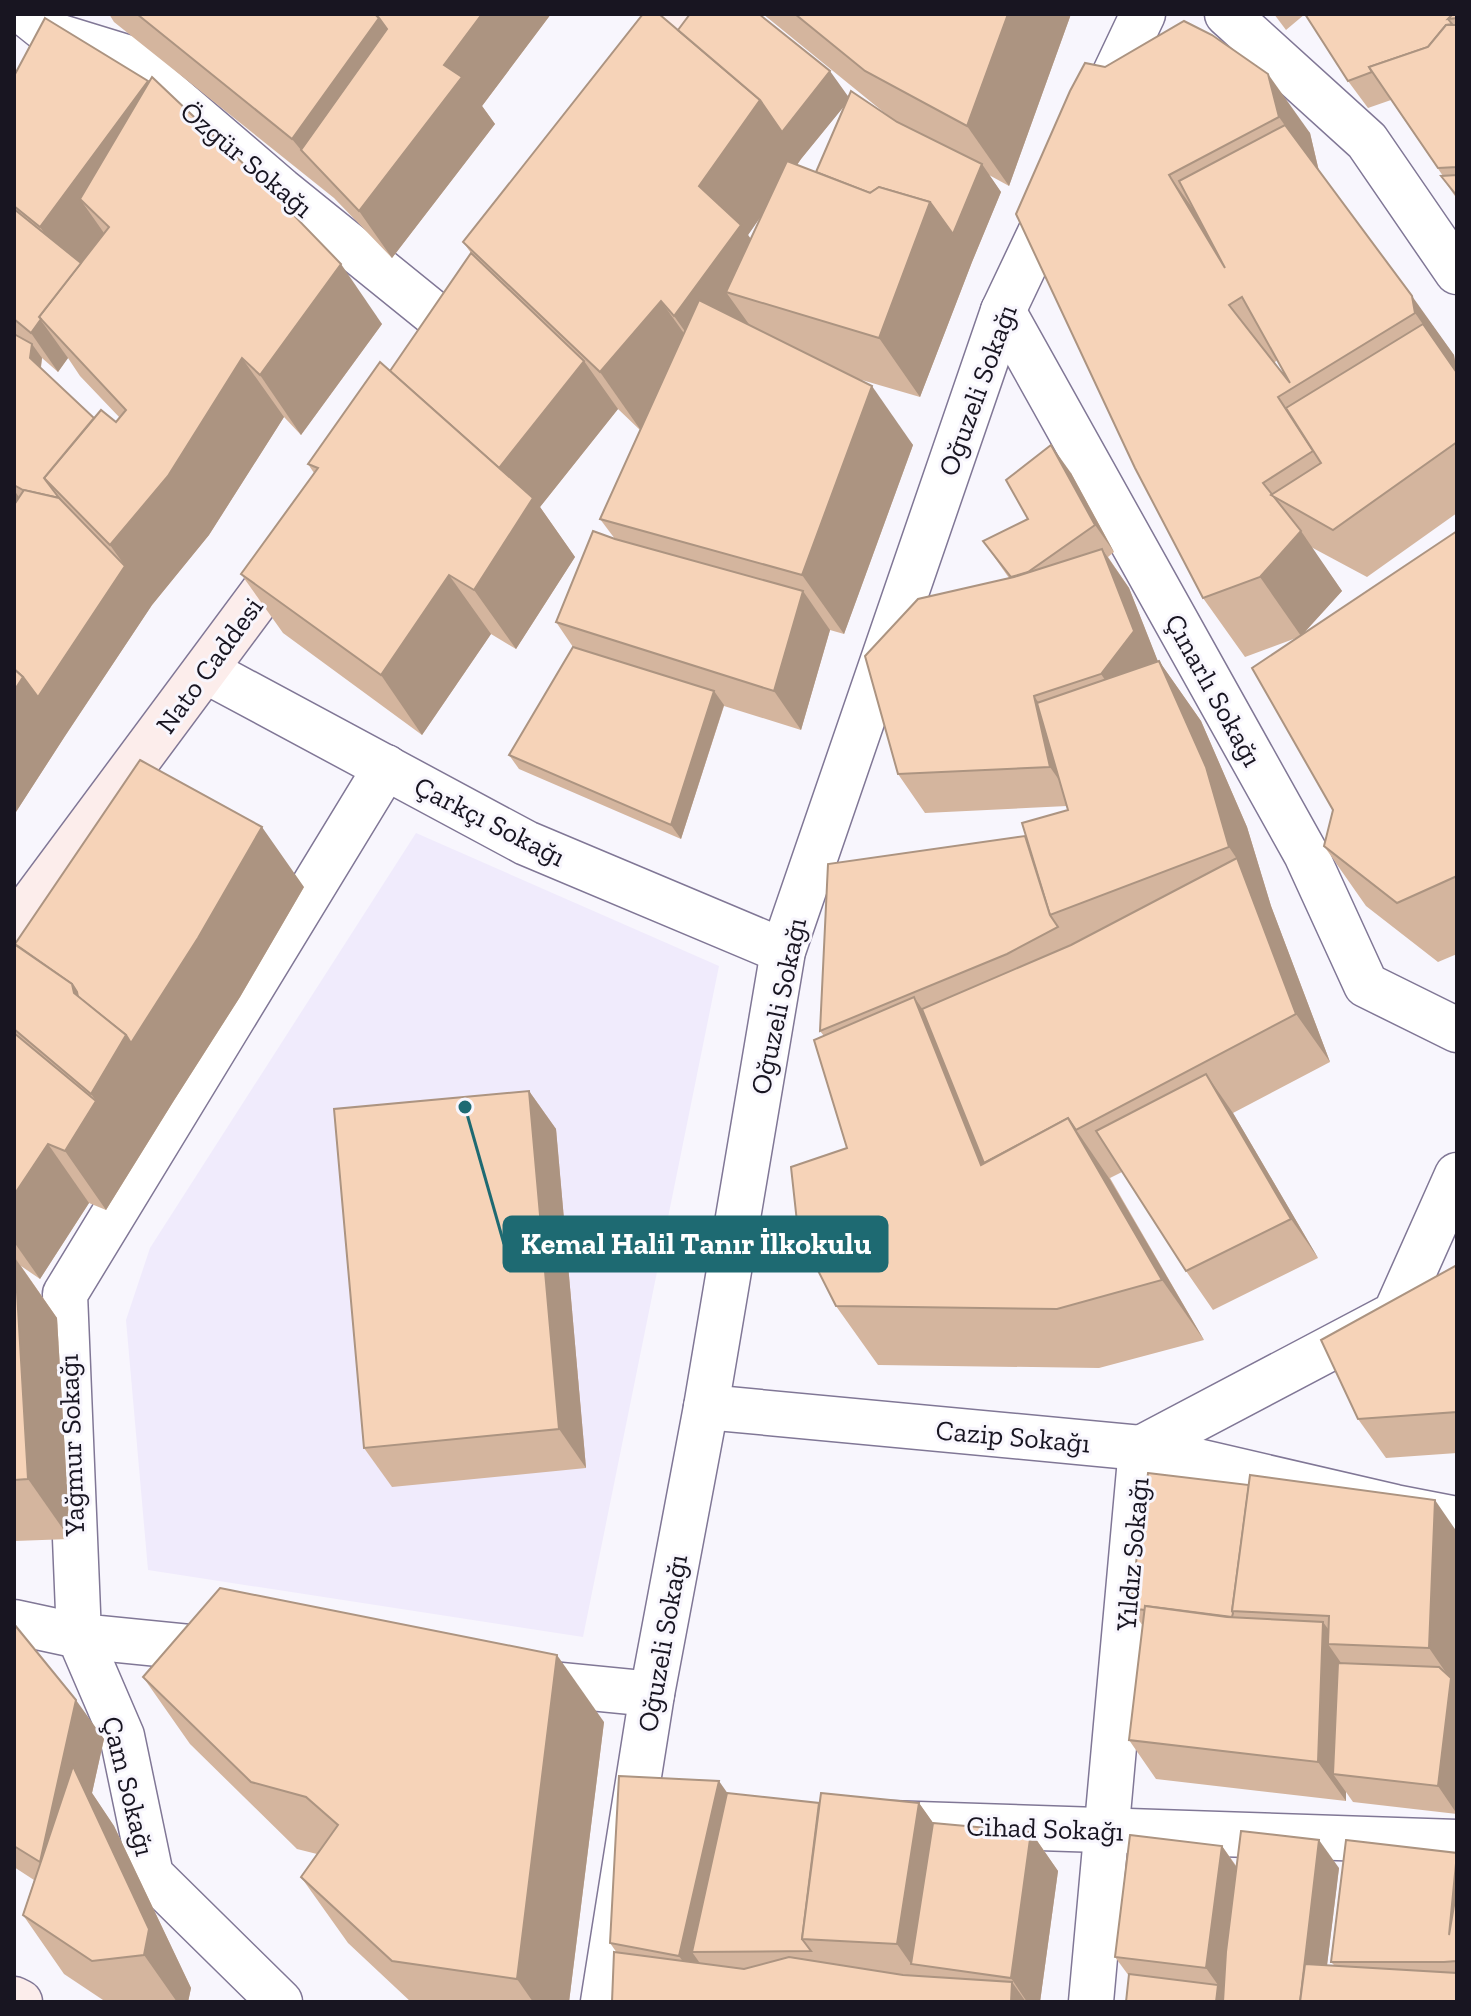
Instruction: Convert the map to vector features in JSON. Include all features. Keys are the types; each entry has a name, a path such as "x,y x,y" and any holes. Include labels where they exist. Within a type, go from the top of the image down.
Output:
{"street":[{"path":"621,103 686,14"},
{"name":"Oğuzeli Sokağı","path":"603,2002 652,1694 706,1407 783,951 1003,311 1143,14"},
{"path":"1227,14 1367,141 1457,272"},
{"name":"Özgür Sokağı","path":"44,31 126,57 281,190 445,343 482,292"},
{"name":"Çınarlı Sokağı","path":"1003,311 1306,854 1366,985 1457,1030"},
{"name":"Nato Caddesi","path":"14,927 316,520"},
{"name":"Çarkçı Sokağı","path":"206,671 526,843 783,951"},
{"name":"Yağmur Sokağı","path":"79,1636 65,1294 386,767"},
{"name":"Yıldız Sokağı","path":"1091,2002 1141,1448 1395,1314 1457,1175"},
{"name":"Cazip Sokağı","path":"706,1407 1141,1448 1457,1519"},
{"path":"14,1622 79,1636 267,1655"},
{"name":"Çam Sokağı","path":"79,1636 122,1736 151,1875 280,2002"},
{"path":"482,1677 652,1694"},
{"path":"632,1814 680,1816"},
{"name":"Cihad Sokağı","path":"854,1822 1457,1842"},
{"path":"14,1999 20,2002"}],"shaded area":[{"path":"416,833 719,966 583,1637 148,1570 126,1320 150,1248"}],"building":[{"path":"137,14 375,14 379,18 292,139"},
{"path":"375,14 482,14 444,65 462,77 359,211 301,150 387,29"},
{"path":"643,14 659,14 760,100 699,186 741,225 674,316 661,301 600,372 463,242"},
{"path":"690,14 759,14 830,71 782,132 760,100 678,30"},
{"path":"795,14 1008,14 967,126 865,71"},
{"path":"1305,14 1453,14 1448,19 1452,24 1446,25 1428,47 1369,67 1372,72 1348,81"},
{"path":"45,18 148,81 40,227 14,206 14,76"},
{"path":"1184,21 1212,35 1268,74 1279,117 1169,175 1225,268 1179,181 1285,125 1412,296 1415,313 1278,397 1313,451 1263,483 1301,531 1260,577 1203,598 1135,468 1016,214 1085,63 1105,67","holes":["1242,297 1290,383 1229,305"]},
{"path":"1446,25 1457,25 1457,167 1438,168 1369,67 1428,47"},
{"path":"152,77 250,170 341,264 260,375 242,358 168,476 110,545 44,478 101,410 116,422 126,410 39,317 109,227 80,199"},
{"path":"851,91 897,122 982,164 953,234 930,202 879,187 870,193 816,172"},
{"path":"787,161 870,193 879,187 930,202 879,338 726,292"},
{"path":"1457,175 1457,196 1441,176"},
{"path":"14,209 81,263 39,317 41,319 31,333 14,319"},
{"path":"471,253 584,361 499,468 390,371"},
{"path":"699,300 872,386 802,575 600,519"},
{"path":"1423,324 1457,373 1457,442 1333,530 1271,495 1321,463 1286,408"},
{"path":"14,334 32,344 30,358 94,418 44,478 59,498 14,485"},
{"path":"380,362 533,498 474,590 449,575 381,675 241,574 318,468 308,464"},
{"path":"1051,445 1095,525 1028,572 1011,577 983,541 1028,519 1006,480"},
{"path":"24,490 59,498 125,566 38,697 14,669 14,505"},
{"path":"593,531 803,591 774,691 556,622"},
{"path":"1457,531 1457,876 1397,903 1324,846 1333,810 1252,668"},
{"path":"1102,549 1134,631 1101,674 1034,696 1050,767 898,774 865,656 918,599 1014,577"},
{"path":"573,647 714,691 671,825 509,755"},
{"path":"1159,661 1206,767 1229,847 1050,915 1022,823 1068,810 1037,703"},
{"path":"14,669 23,677 14,691"},
{"path":"140,760 262,827 198,938 131,1043 126,1035 78,997 72,984 15,944"},
{"path":"1025,836 1050,915 1058,927 1007,954 820,1031 828,864"},
{"path":"1237,858 1296,1014 1076,1130 1068,1118 984,1163 922,1009 1071,945"},
{"path":"14,944 72,984 74,993 126,1035 91,1094 14,1029"},
{"path":"914,997 981,1165 1068,1118 1162,1280 1057,1309 836,1306 798,1231 791,1167 847,1148 814,1040"},
{"path":"14,1033 96,1101 65,1151 48,1144 14,1195"},
{"path":"1206,1074 1291,1219 1186,1271 1096,1131"},
{"path":"529,1091 559,1429 364,1448 334,1109"},
{"path":"14,1258 28,1479 14,1480"},
{"path":"1457,1265 1457,1412 1358,1419 1321,1340"},
{"path":"1148,1473 1249,1485 1232,1617 1145,1606 1145,1610 1130,1608"},
{"path":"1250,1475 1435,1500 1429,1648 1328,1644 1329,1616 1232,1611"},
{"path":"220,1588 557,1655 517,1979 392,1961 301,1877 338,1825 306,1797 251,1782 143,1677"},
{"path":"1145,1606 1227,1617 1323,1622 1318,1762 1129,1740"},
{"path":"14,1624 76,1700 40,1862 14,1846"},
{"path":"1338,1663 1439,1667 1451,1678 1438,1786 1333,1774"},
{"path":"73,1766 149,1929 144,1955 92,1961 23,1915"},
{"path":"619,1776 719,1781 679,1956 610,1943"},
{"path":"727,1793 819,1803 802,1939 811,1951 692,1952"},
{"path":"821,1793 919,1803 897,1944 802,1939"},
{"path":"933,1823 1031,1832 1011,1978 911,1964"},
{"path":"1241,1831 1319,1840 1300,2002 1223,2002"},
{"path":"1130,1835 1222,1846 1206,1968 1115,1957"},
{"path":"1346,1840 1457,1853 1449,1935 1457,1888 1457,1961 1331,1962"},
{"path":"614,1952 744,1969 789,1957 903,1975 1012,1982 1011,2002 612,2002"},
{"path":"1305,1964 1457,1973 1457,2002 1300,2002"},
{"path":"1129,1974 1218,1985 1216,2002 1126,2002"}],"place":[{"name":"Kemal Halil Tanır İlkokulu","path":"465,1107"}]}
